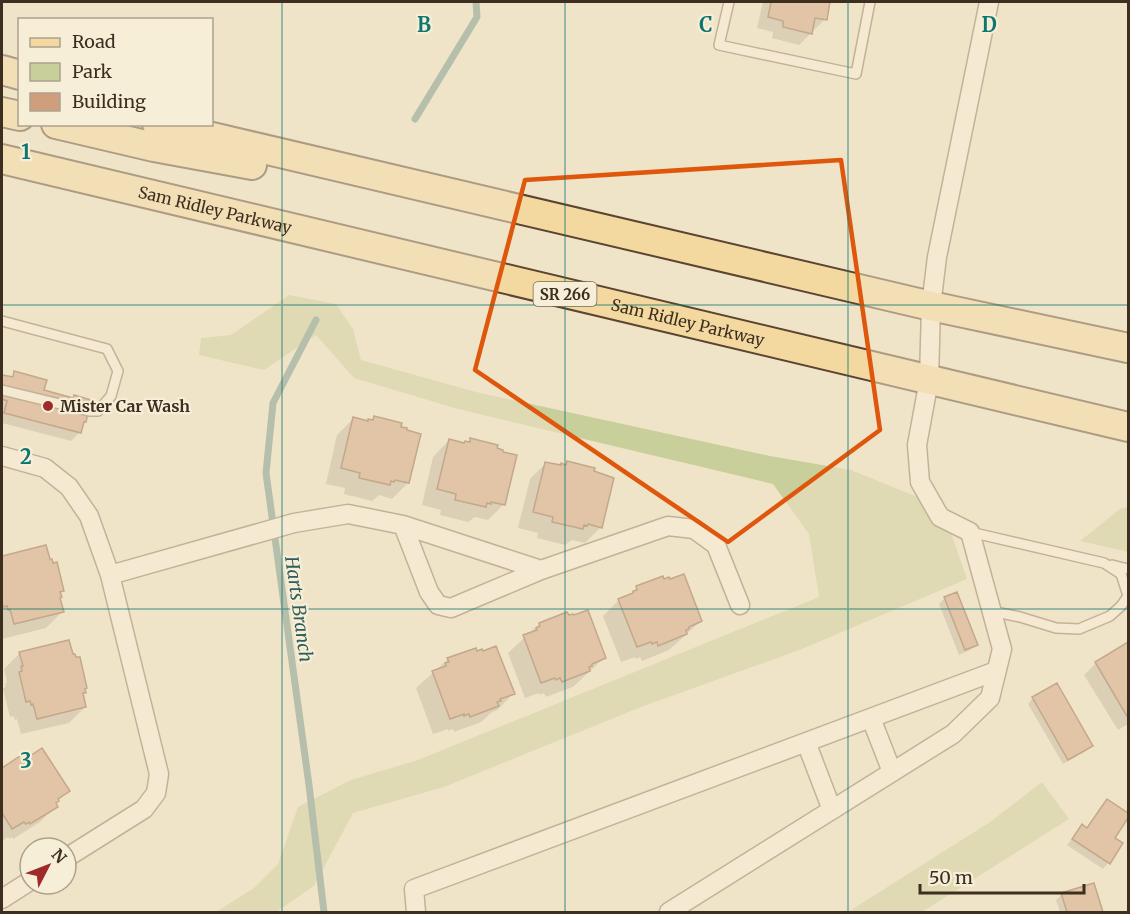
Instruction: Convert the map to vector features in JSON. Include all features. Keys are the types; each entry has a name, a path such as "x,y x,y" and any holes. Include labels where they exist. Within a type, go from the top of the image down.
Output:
{"main road":[{"path":"2,70 18,74"},
{"path":"2,88 18,92"},
{"path":"2,112 18,116"},
{"path":"213,122 265,137 292,156"},
{"path":"65,126 154,147 256,166 292,156"},
{"path":"165,126 931,306 1128,348"},
{"name":"Sam Ridley Parkway","path":"2,159 1128,428"}],"street":[{"path":"669,912 953,734 990,698 1002,649 970,532 940,517 920,482 917,446 929,380 931,306 938,257 989,2"},
{"path":"2,456 45,468 69,487 89,516 110,575 159,774 156,793 144,809 78,850"},
{"path":"110,575 294,523 348,514 403,525 542,570"},
{"path":"403,525 429,592 438,605 451,608 542,570 668,526 694,529 716,545 740,605"},
{"path":"416,912 414,888 996,671"},
{"path":"871,718 892,772"},
{"path":"806,742 832,810"},
{"path":"2,899 18,889"}],"lane":[{"path":"729,2 719,45 856,74 870,2"},
{"path":"2,321 107,349 118,371 111,396 98,411 89,411 2,390"},
{"path":"970,532 1128,569"},
{"path":"992,610 1056,628 1079,629 1110,616 1128,596 1121,574 1104,562"}],"highlighted area":[{"path":"841,160 880,430 728,542 475,370 525,180"}],"green space":[{"path":"289,295 336,304 353,329 361,360 476,392 770,456 851,470 942,507 967,579 802,649 641,707 444,787 353,813 314,886 276,912 216,912 254,888 278,864 298,807 351,780 418,760 819,597 809,534 773,484 458,409 354,378 316,335 264,370 199,355 201,338 231,335"},
{"path":"1128,507 1128,552 1080,541 1120,509"},
{"path":"1042,782 1069,819 922,912 848,912 990,822"}],"building":[{"path":"771,2 830,2 827,20 815,18 812,34 783,27 783,21 768,17"},
{"name":"Mister Car Wash","path":"14,371 47,380 44,390 91,400 81,433 4,413 7,401 2,399 2,375 13,377"},
{"path":"374,416 402,423 401,427 421,434 409,483 395,480 391,481 390,485 359,478 360,473 341,468 353,417 368,421 368,419 373,420"},
{"path":"470,438 498,445 497,448 503,452 517,455 505,505 491,502 491,504 487,503 486,507 455,500 456,494 437,489 449,439 464,443 465,441 470,442"},
{"path":"567,461 595,468 594,471 614,478 602,528 588,524 584,525 583,529 552,522 553,517 533,512 545,462 566,465"},
{"path":"46,545 50,559 53,563 57,562 64,591 60,592 62,597 60,598 64,612 14,624 10,609 8,610 7,606 3,607 2,556"},
{"path":"684,574 702,621 689,627 686,630 687,634 658,646 657,642 652,644 651,642 637,647 618,599 633,593 637,590 636,586 663,576 664,579 669,577 670,579"},
{"path":"957,592 978,645 965,650 944,597"},
{"path":"588,610 606,658 592,664 589,667 590,671 562,682 560,678 556,680 555,678 541,683 523,635 537,630 539,623 567,612 569,615 574,615"},
{"path":"69,640 73,654 80,657 87,688 86,693 83,693 86,707 37,719 33,704 31,705 30,701 26,702 19,672 22,671 21,666 23,666 19,652"},
{"path":"1128,642 1128,718 1095,662"},
{"path":"496,646 515,694 500,699 501,701 497,702 499,706 470,717 469,714 464,716 464,714 450,719 432,671 446,666 445,663 449,662 447,658 476,648 477,651 482,649 483,651"},
{"path":"1057,683 1093,746 1068,760 1032,697"},
{"path":"42,748 70,791 58,799 56,803 58,807 30,824 24,822 12,829 2,813 2,768 23,754 25,757 29,754 30,756"},
{"path":"1107,799 1128,813 1128,818 1115,838 1123,843 1110,864 1072,839 1082,824 1087,828"},
{"path":"1094,883 1103,912 1067,912 1061,893"}],"waterway":[{"name":"Harts Branch","path":"415,119 477,17 476,2"},
{"name":"Harts Branch","path":"316,320 273,403 266,473 324,912"}],"place":[{"name":"Mister Car Wash","path":"48,406"}]}
